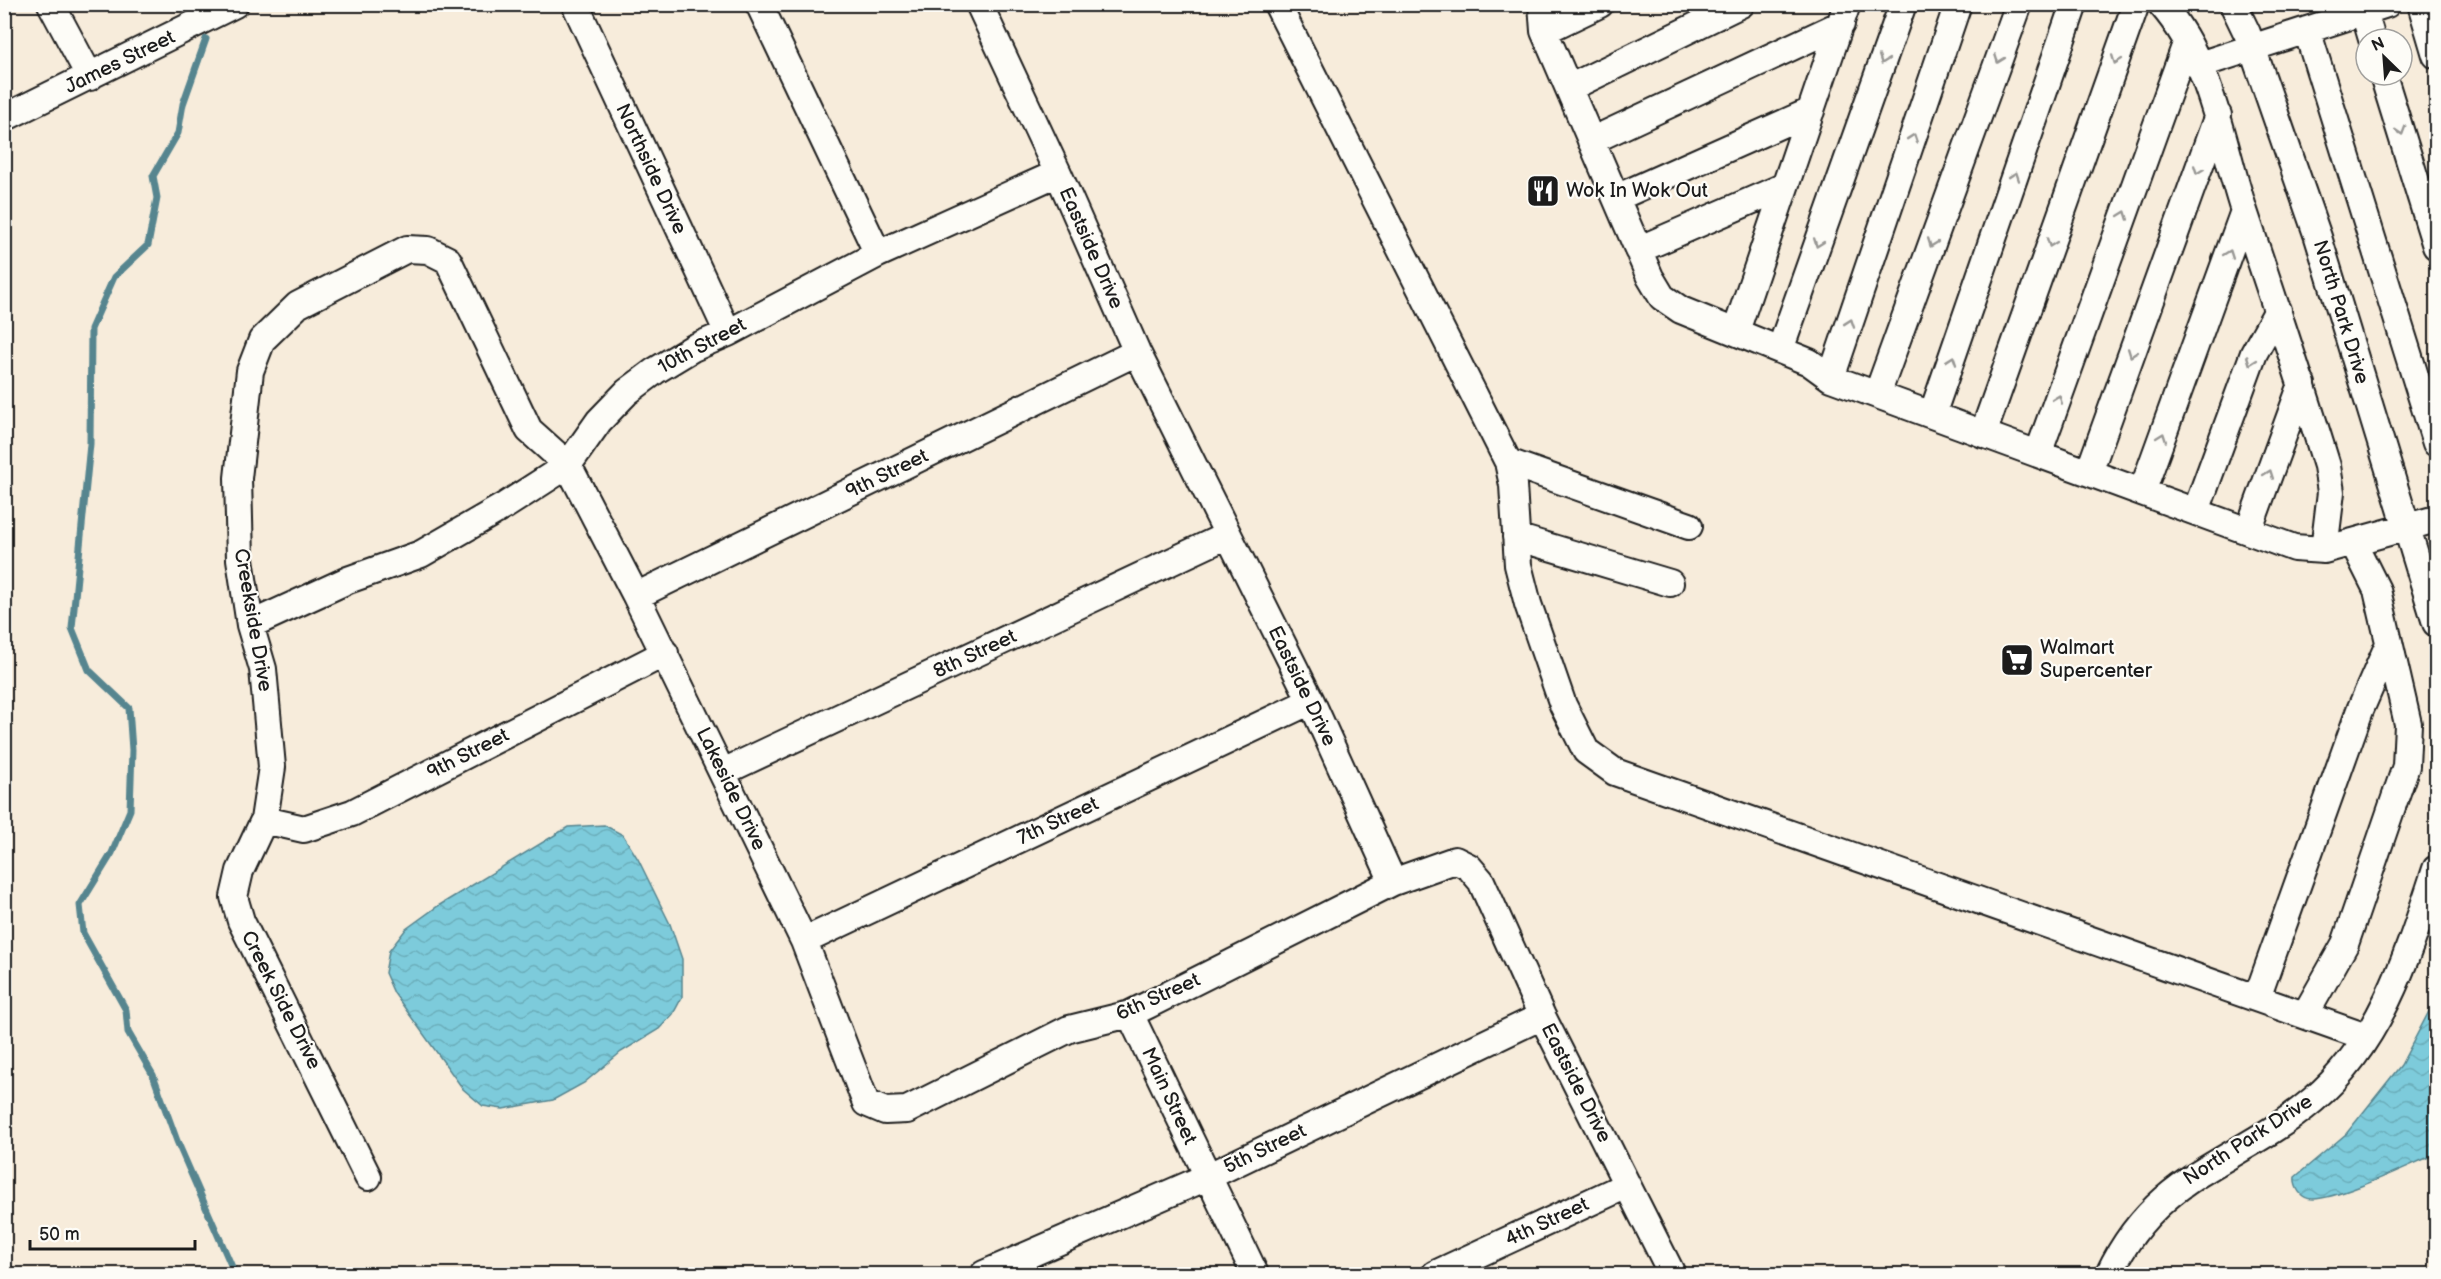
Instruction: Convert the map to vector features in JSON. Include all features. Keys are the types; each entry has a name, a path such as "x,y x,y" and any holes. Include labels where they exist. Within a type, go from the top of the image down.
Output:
{"street":[{"path":"51,4 90,77"},
{"name":"James Street","path":"4,118 235,4"},
{"path":"759,4 878,254"},
{"name":"Eastside Drive","path":"979,4 1058,173 1137,352 1311,701 1392,882 1455,860 1469,867 1481,881 1542,1016 1672,1275"},
{"path":"1277,4 1508,462 1513,486 1518,565 1528,604 1563,705 1586,751 1615,772 2366,1036"},
{"path":"1542,4 1544,31 1638,250 1662,297 1681,310 1809,362 1831,378 2249,529 2294,548 2324,550 2436,519"},
{"path":"1544,31 1600,4"},
{"path":"1569,88 1741,4"},
{"path":"1780,350 1903,4"},
{"path":"1831,378 1958,4"},
{"path":"1877,395 2019,4"},
{"path":"1932,415 2074,4"},
{"path":"1983,434 2136,4"},
{"path":"2160,4 2181,27 2199,64 2218,115 2244,211 2327,466 2331,492 2324,550"},
{"path":"2421,4 2436,55"},
{"name":"Northside Drive","path":"577,5 728,333"},
{"name":"North Park Drive","path":"2236,6 2318,237 2436,624"},
{"path":"2199,64 2375,8 2373,27"},
{"path":"1591,141 1844,14"},
{"path":"1736,331 1844,14"},
{"path":"2307,30 2436,443"},
{"path":"2038,454 2187,41"},
{"path":"2388,87 2436,246"},
{"path":"1616,198 1811,111"},
{"path":"2089,472 2218,115"},
{"name":"10th Street","path":"250,625 348,580 421,554 506,505 568,465 599,421 627,392 655,371 693,348 728,333 878,254 1058,173"},
{"path":"1638,250 1785,186"},
{"path":"2142,492 2244,211"},
{"name":"Creekside Drive","path":"264,820 272,767 269,714 263,669 250,625 240,559 238,478 250,371 262,340 298,305 407,249 428,250 448,260 529,430 568,465"},
{"path":"2196,511 2254,353 2278,310"},
{"name":"9th Street","path":"636,596 1137,352"},
{"path":"2249,529 2302,384"},
{"path":"1508,462 1689,526"},
{"name":"Lakeside Drive","path":"568,465 636,596 804,941 866,1103 885,1111"},
{"name":"8th Street","path":"723,772 1228,535"},
{"path":"1516,537 1670,583"},
{"path":"2305,1015 2345,944 2406,766 2408,724 2388,646 2377,590 2353,542"},
{"path":"2257,998 2360,710 2388,646"},
{"name":"9th Street","path":"264,820 304,828 352,813 664,653"},
{"name":"7th Street","path":"804,941 1311,701"},
{"name":"Creek Side Drive","path":"264,820 240,871 234,897 241,921 368,1176"},
{"name":"North Park Drive","path":"2109,1275 2128,1238 2150,1211 2205,1168 2280,1125 2315,1098 2366,1036 2379,1017 2405,963 2436,869"},
{"name":"6th Street","path":"885,1111 907,1110 1069,1029 1130,1014 1392,882"},
{"name":"Main Street","path":"1130,1014 1255,1275"},
{"name":"5th Street","path":"984,1275 1207,1177 1542,1016"},
{"name":"4th Street","path":"1435,1275 1627,1185"}],"water":[{"path":"604,825 623,835 638,859 670,924 682,959 682,997 673,1014 659,1029 621,1052 584,1083 553,1100 503,1109 483,1106 463,1089 394,993 385,973 389,951 406,929 438,906 568,827"},
{"path":"2436,998 2436,1154 2340,1193 2313,1199 2302,1195 2297,1189 2295,1177 2346,1134 2401,1065"}],"waterway":[{"path":"206,39 183,104 178,133 153,176 157,198 148,245 114,277 91,329 90,444 72,628 89,670 129,708 132,750 130,810 112,853 80,905 83,933 126,1010 128,1032 153,1075 177,1141 235,1274"}],"place":[{"name":"Wok In Wok Out","path":"1543,191"},
{"name":"Walmart Supercenter","path":"2017,660"}]}
